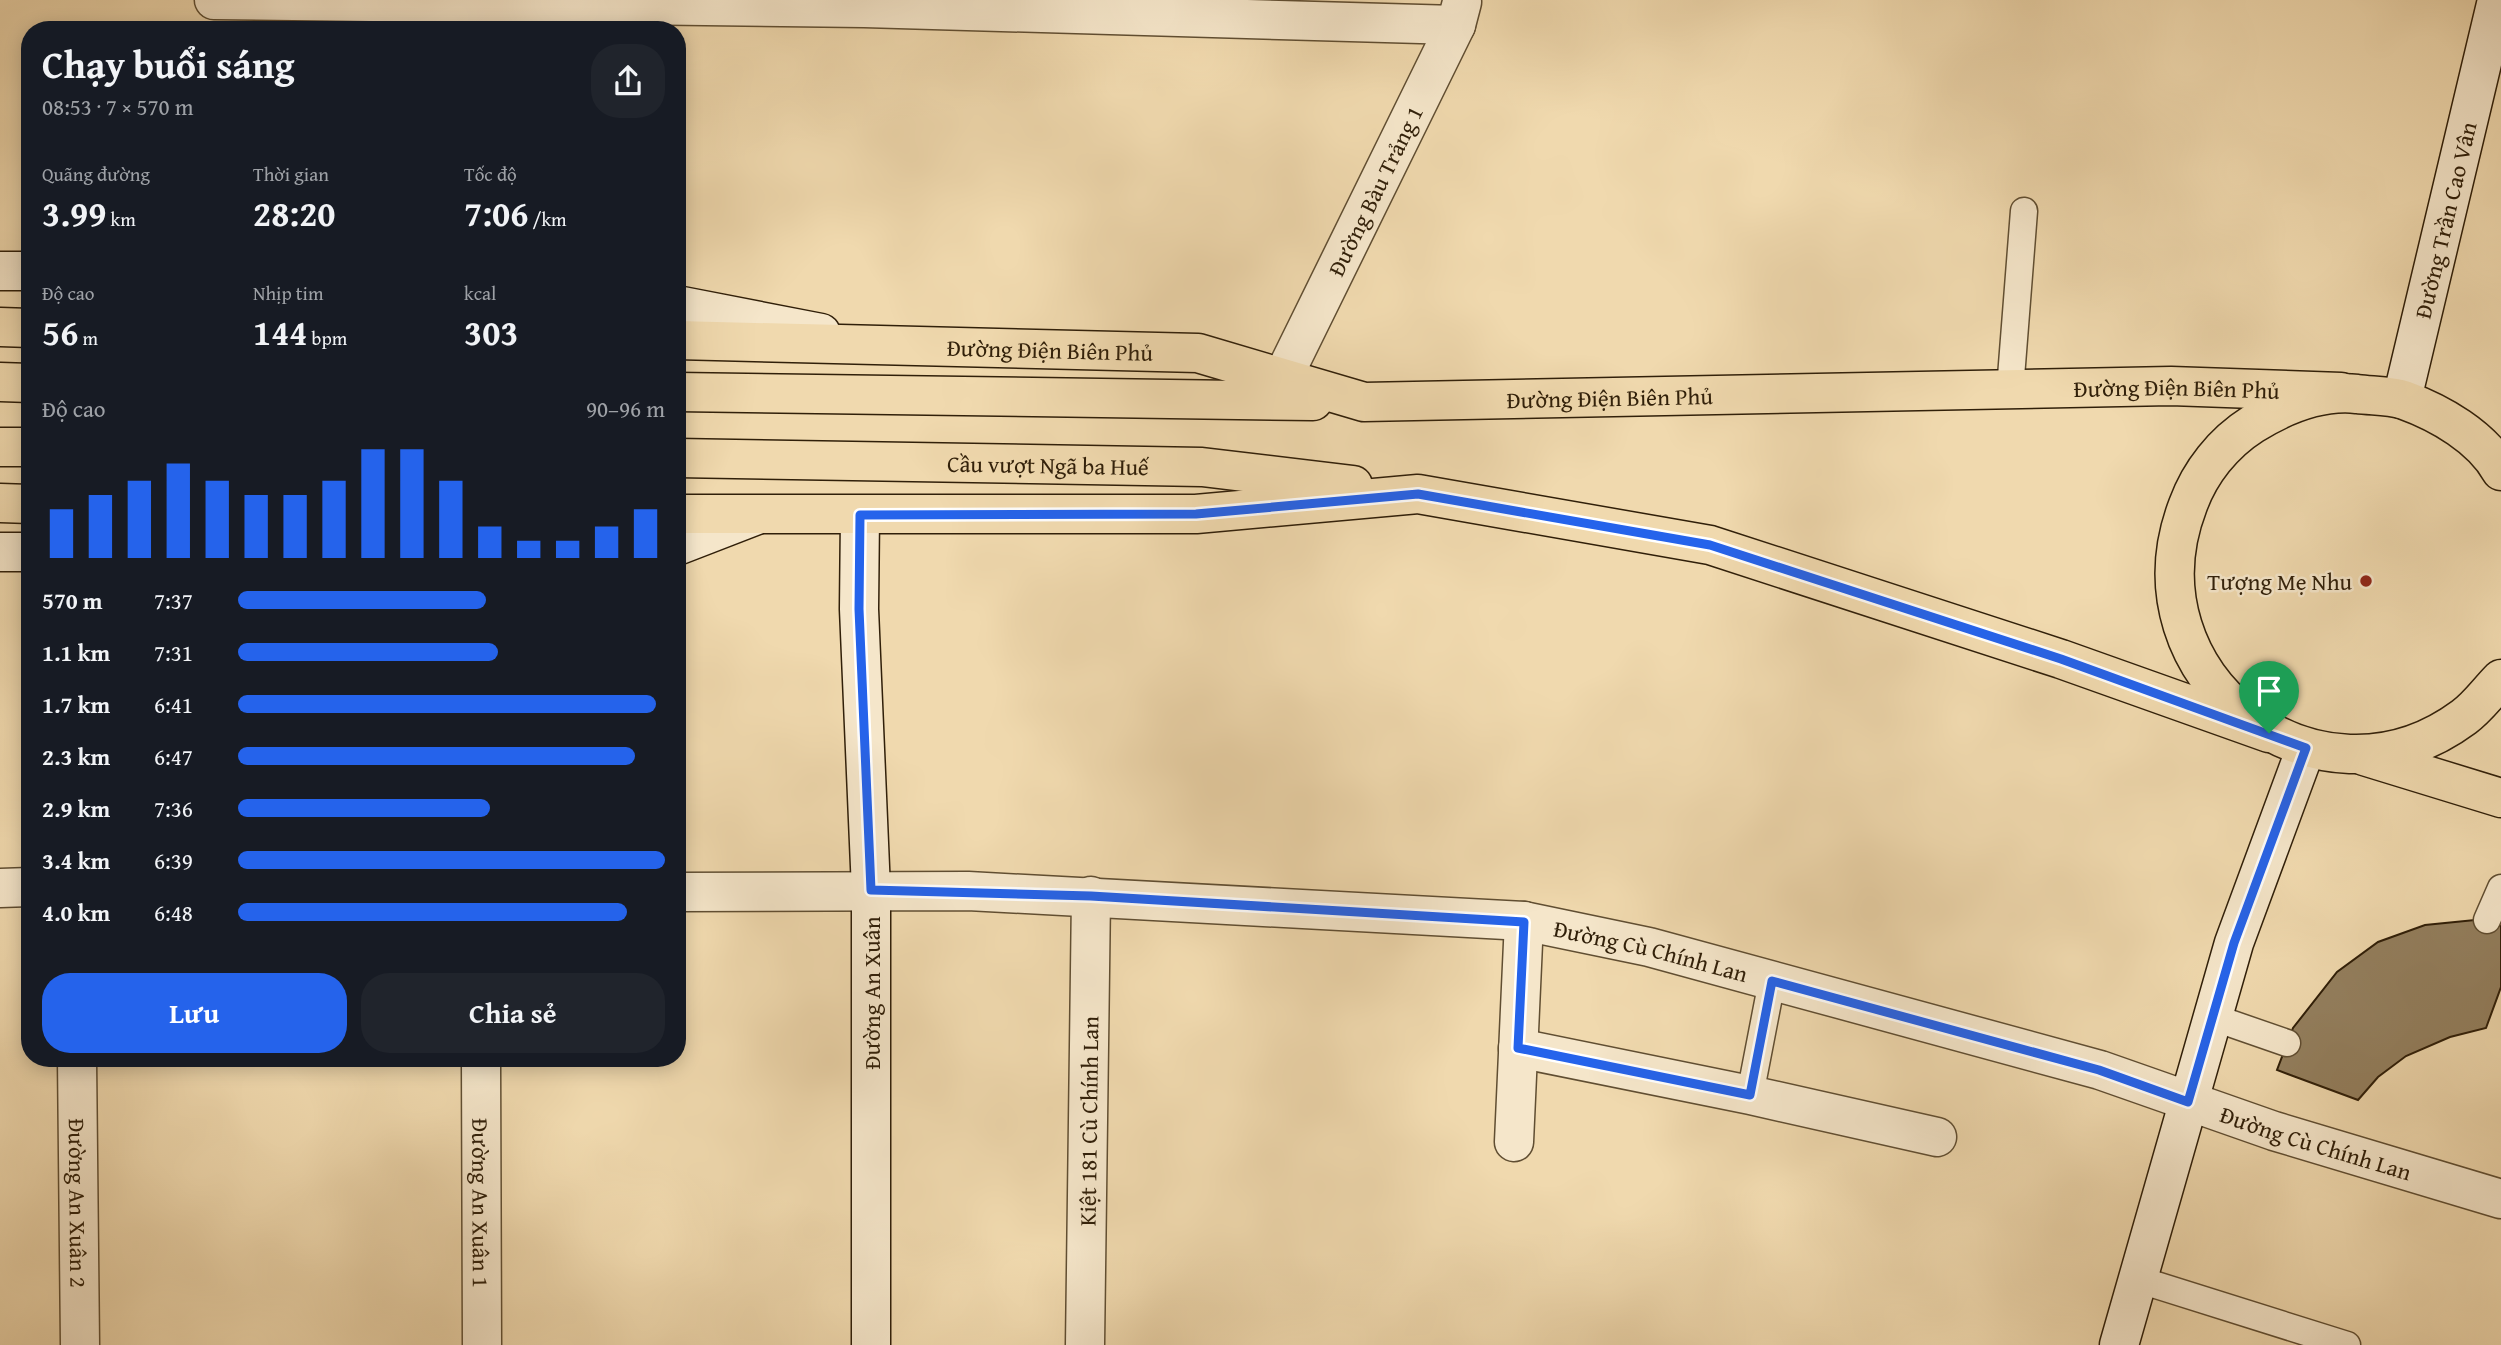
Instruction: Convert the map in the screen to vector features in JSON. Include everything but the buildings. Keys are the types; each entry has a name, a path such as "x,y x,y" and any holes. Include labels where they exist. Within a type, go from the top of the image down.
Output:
{"main road":[{"path":"0,327 21,328"},
{"path":"686,340 885,346"},
{"name":"Đường Điện Biên Phủ","path":"885,346 1198,354 1364,402 2171,386 2341,392"},
{"path":"0,382 21,383"},
{"path":"686,392 1364,402"},
{"path":"2269,733 2222,697 2190,649 2174,593 2176,535 2197,480 2234,436 2284,405 2341,392 2402,399 2454,423 2501,454"},
{"path":"2454,423 2496,461 2501,471"},
{"path":"0,447 21,447"},
{"name":"Cầu vượt Ngã ba Huế","path":"686,458 1202,467 1418,494"},
{"path":"686,514 1196,514 1418,494 1710,545 2061,659 2306,748 2358,754 2501,798"},
{"path":"0,503 21,504"},
{"path":"2358,754 2415,744 2465,717 2501,679"}],"street":[{"path":"214,0 290,16 864,4 1460,12"},
{"name":"Đường Trần Cao Vân","path":"2402,399 2497,0"},
{"name":"Đường Bàu Trảng 1","path":"1282,379 1460,12"},
{"path":"0,271 21,271"},
{"path":"686,307 885,346"},
{"path":"686,543 757,515"},
{"name":"Đường An Xuân","path":"860,515 859,609 871,890 871,1345"},
{"path":"0,552 21,552"},
{"path":"2119,1345 2234,943 2306,748"},
{"path":"0,888 21,887"},
{"name":"Đường Cù Chính Lan","path":"686,892 871,890 1091,896 1524,922 1649,947 2099,1070 2188,1102 2501,1199"},
{"name":"Kiệt 181 Cù Chính Lan","path":"1085,1345 1091,896"},
{"name":"Đường Cù Chính Lan","path":"1514,1142 1524,922"},
{"path":"1518,1048 1750,1095 1937,1137"},
{"name":"Đường An Xuân 2","path":"77,1067 80,1345"},
{"name":"Đường An Xuân 1","path":"481,1067 482,1345"}],"lane":[{"path":"2010,390 2024,211"},
{"path":"2487,920 2501,888"},
{"path":"1750,1095 1772,981"},
{"path":"2212,1017 2287,1043"},
{"path":"2137,1279 2347,1345"}],"place":[{"name":"Tượng Mẹ Nhu","path":"2366,581"}],"route":[{"path":"1418,494 1710,545 2061,659 2269,733 2306,748 2234,943 2188,1102 2099,1070 1772,981 1750,1095 1518,1048 1524,922 1091,896 871,890 859,609 860,515 1196,514 1418,494"}]}
